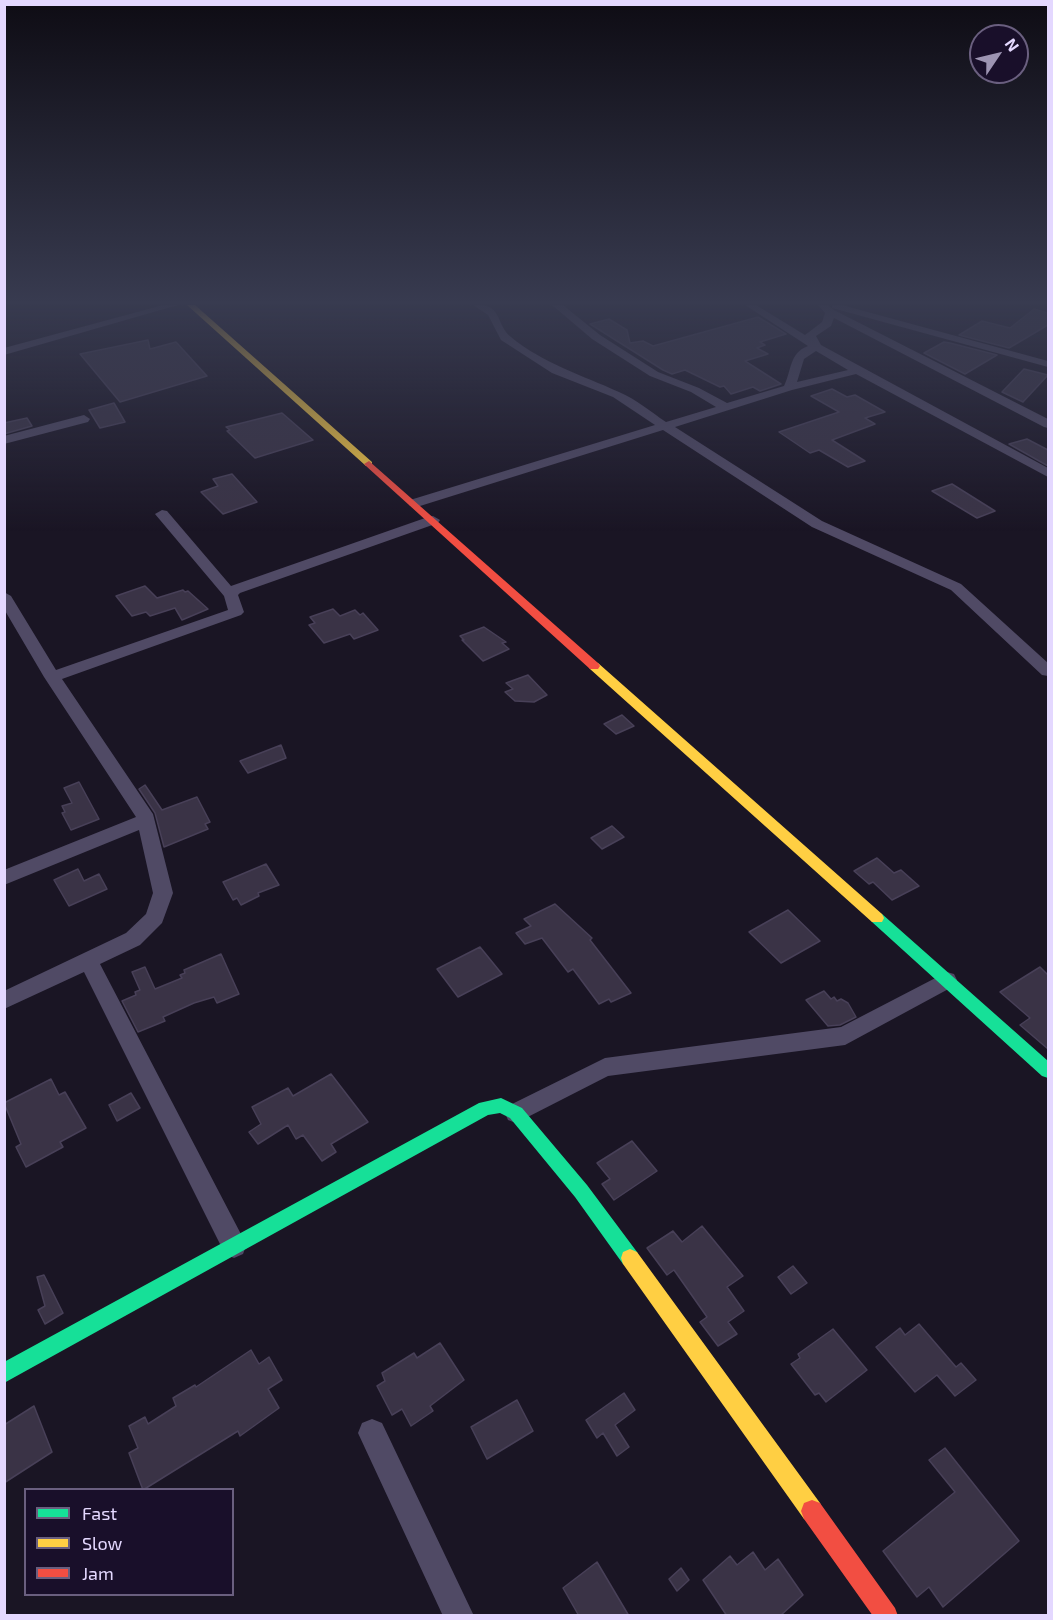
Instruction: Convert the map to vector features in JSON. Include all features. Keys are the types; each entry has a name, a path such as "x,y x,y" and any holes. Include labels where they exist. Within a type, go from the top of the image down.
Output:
{"street":[{"path":"277,381 1048,1071"},
{"path":"580,381 617,395 817,524 956,587 1048,671"},
{"path":"671,381 695,390 725,407"},
{"path":"788,388 794,381"},
{"path":"415,503 818,381"},
{"path":"879,381 1048,473"},
{"path":"966,381 1048,424"},
{"path":"4,440 84,419"},
{"path":"52,677 236,612 231,595 162,514"},
{"path":"231,595 235,590 433,520"},
{"path":"4,596 52,677 144,814 163,894 155,918 133,939 4,1001"},
{"path":"4,879 145,820"},
{"path":"89,962 234,1246"},
{"path":"516,1113 604,1067 845,1036 947,980"},
{"path":"4,1373 485,1108 501,1105 516,1113 581,1191 887,1616"},
{"path":"372,1432 459,1616"}],"building":[{"path":"102,381 192,381 120,402"},
{"path":"707,381 776,381 781,384 760,391 753,387 731,394 724,386 720,387"},
{"path":"1013,381 1043,381 1023,402 1002,392"},
{"path":"832,389 847,397 855,395 885,412 865,418 875,424 832,440 865,461 848,467 819,450 810,453 779,432 839,412 811,396"},
{"path":"114,403 125,422 100,428 89,410"},
{"path":"282,413 313,440 255,458 227,431 230,430 226,427"},
{"path":"27,418 32,426 4,434 4,423"},
{"path":"1027,439 1048,450 1048,466 1009,444"},
{"path":"232,474 257,502 223,514 201,492 218,486 213,479"},
{"path":"952,484 995,511 977,518 932,491"},
{"path":"145,586 157,598 183,590 188,591 208,609 182,620 175,608 150,616 146,612 132,616 116,596"},
{"path":"333,609 340,616 355,610 360,615 363,613 378,630 354,639 350,634 324,643 309,625 315,623 310,617"},
{"path":"484,627 506,642 502,643 509,649 483,661 460,636"},
{"path":"528,675 547,695 534,702 515,701 505,692 513,689 506,683"},
{"path":"622,715 634,726 616,734 604,724"},
{"path":"281,745 286,758 248,773 240,761"},
{"path":"79,782 99,819 71,830 62,813 65,812 62,806 72,803 64,788"},
{"path":"145,785 162,810 197,797 210,822 205,824 208,829 164,847 155,813 139,789"},
{"path":"612,826 624,837 602,849 591,838"},
{"path":"877,858 894,873 901,870 919,886 892,900 873,882 869,884 854,871"},
{"path":"266,864 279,885 258,893 259,896 241,905 237,898 233,900 223,882"},
{"path":"78,869 84,881 99,874 107,889 69,906 54,880"},
{"path":"555,904 592,938 590,940 631,993 611,1002 609,999 599,1004 573,969 568,972 542,938 525,944 516,933 531,926 524,919"},
{"path":"788,910 820,941 781,963 749,932"},
{"path":"480,947 502,974 458,997 437,969"},
{"path":"221,954 239,994 217,1003 214,997 194,1003 163,1017 165,1021 138,1032 122,1001 136,995 135,992 140,990 132,972 145,967 155,989 182,978 180,975 185,973 184,970"},
{"path":"1040,967 1048,975 1048,1049 1020,1025 1030,1018 1000,992"},
{"path":"824,991 831,999 834,997 837,1001 841,999 848,1003 856,1017 840,1025 828,1026 806,1000"},
{"path":"331,1074 368,1122 331,1144 336,1152 322,1161 303,1135 296,1139 288,1125 258,1144 249,1132 261,1124 252,1107 288,1088 293,1096"},
{"path":"51,1079 59,1095 65,1092 86,1128 60,1142 63,1147 26,1167 16,1147 21,1144 4,1103"},
{"path":"131,1093 140,1108 117,1121 109,1105"},
{"path":"632,1141 657,1171 614,1200 602,1184 610,1179 597,1163"},
{"path":"702,1226 743,1276 727,1287 744,1311 728,1322 737,1334 718,1346 700,1322 707,1317 674,1270 667,1275 647,1248 673,1231 682,1242"},
{"path":"793,1266 807,1283 791,1294 778,1277"},
{"path":"44,1275 63,1313 45,1324 38,1310 45,1306 37,1277"},
{"path":"919,1324 956,1367 961,1363 976,1380 955,1396 937,1375 915,1392 876,1347 900,1328 905,1335"},
{"path":"833,1329 867,1370 826,1402 819,1393 815,1395 791,1364 800,1358 798,1354"},
{"path":"440,1343 464,1380 430,1406 433,1411 411,1426 402,1409 392,1415 377,1386 385,1381 382,1373 414,1353 417,1358"},
{"path":"251,1350 259,1364 269,1357 282,1380 268,1389 279,1408 240,1436 238,1431 146,1488 142,1488 129,1453 138,1448 129,1426 145,1417 148,1424 176,1406 173,1398 195,1385 196,1387"},
{"path":"624,1393 635,1410 615,1425 629,1447 617,1456 603,1433 597,1438 586,1420"},
{"path":"517,1400 533,1431 487,1459 471,1427"},
{"path":"34,1406 52,1452 4,1483 4,1425"},
{"path":"945,1448 1019,1541 943,1607 929,1587 917,1597 883,1551 955,1492 929,1460"},
{"path":"753,1552 765,1570 778,1559 803,1595 780,1616 727,1616 703,1580 730,1556 737,1565"},
{"path":"597,1562 629,1616 579,1616 563,1588"},
{"path":"681,1568 689,1580 677,1591 669,1579"}],"traffic: fast":[{"path":"877,918 1048,1071"},
{"path":"4,1373 485,1108 501,1105 516,1113 581,1191 630,1258"}],"traffic: slow":[{"path":"276,381 369,464"},
{"path":"594,666 877,918"},
{"path":"630,1258 812,1511"}],"traffic: jam":[{"path":"369,464 594,666"},
{"path":"812,1511 887,1616"}]}
